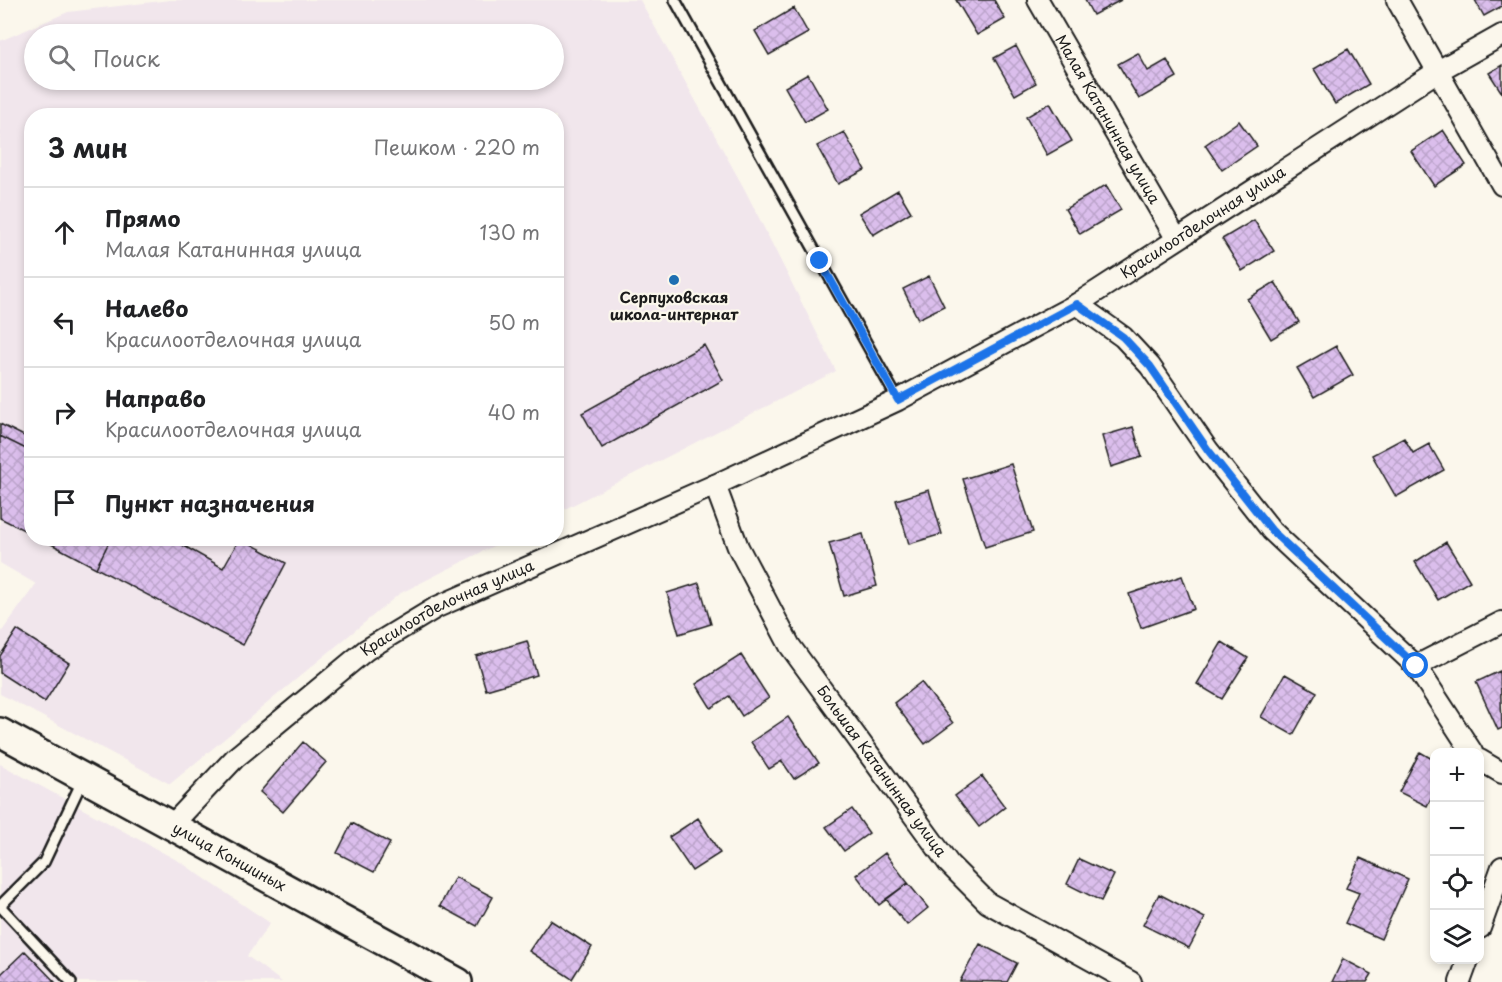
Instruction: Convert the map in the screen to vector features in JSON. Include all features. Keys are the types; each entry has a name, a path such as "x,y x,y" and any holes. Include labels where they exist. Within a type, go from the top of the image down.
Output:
{"main road":[{"name":"улица Коншиных","path":"0,732 173,824 458,982"}],"street":[{"name":"Малая Катанинная улица","path":"1038,0 1176,238"},
{"path":"1397,0 1502,185"},
{"name":"Красилоотделочная улица","path":"173,824 235,758 366,650 437,607 715,485 898,400 1077,304 1438,71 1502,35"},
{"path":"1077,304 1123,337 1150,366 1208,450 1272,531 1416,666 1469,748"},
{"name":"Большая Катанинная улица","path":"715,485 738,548 790,646 949,864 988,903 1131,982"},
{"path":"1416,666 1502,622"},
{"path":"1484,763 1502,773"},
{"path":"1484,915 1502,867"},
{"path":"1460,982 1467,964"}],"lane":[{"path":"675,0 898,400"},
{"path":"71,982 0,906 44,862 84,777"}],"shaded area":[{"path":"170,0 640,0 745,190 836,371 564,509 564,108 24,108 24,546 493,546 399,594 170,784 0,694 0,634 36,584 0,563 0,41 24,31 24,90 564,90 564,24 40,24 68,12"},
{"path":"0,764 182,863 270,923 247,956 282,982 0,982"}],"building":[{"path":"956,0 994,0 1005,19 977,35"},
{"path":"1085,0 1121,0 1093,15"},
{"path":"1475,0 1502,0 1502,6 1484,16"},
{"path":"794,8 808,33 769,55 755,31"},
{"path":"1016,46 1036,83 1015,95 994,58"},
{"path":"1348,49 1369,84 1335,104 1314,69"},
{"path":"1138,53 1148,71 1167,60 1177,77 1139,99 1118,64"},
{"path":"1502,65 1502,93 1489,73"},
{"path":"808,74 828,109 805,122 785,87"},
{"path":"1050,103 1072,141 1047,155 1026,117"},
{"path":"1239,121 1257,146 1222,170 1205,145"},
{"path":"1443,130 1466,165 1434,186 1411,151"},
{"path":"844,132 865,170 838,184 817,146"},
{"path":"1106,185 1121,210 1080,234 1065,209"},
{"path":"898,190 911,212 873,235 859,213"},
{"path":"1254,220 1274,251 1242,271 1222,239"},
{"path":"929,276 944,306 918,319 903,289"},
{"path":"1275,282 1299,322 1271,339 1247,299"},
{"path":"704,345 723,380 602,448 582,413"},
{"path":"1336,346 1353,375 1314,397 1297,368"},
{"path":"0,424 24,436 24,448 0,436"},
{"path":"1133,427 1142,457 1111,467 1102,436"},
{"path":"0,436 24,448 24,530 0,518"},
{"path":"1404,438 1413,453 1429,444 1444,470 1396,497 1372,455"},
{"path":"1011,464 1033,532 985,547 963,479"},
{"path":"929,490 942,534 909,544 896,500"},
{"path":"863,534 877,586 844,596 829,543"},
{"path":"1446,542 1470,581 1438,600 1415,562"},
{"path":"55,546 107,546 96,568"},
{"path":"107,546 184,546 223,568 235,546 255,546 286,563 243,645 96,568"},
{"path":"1182,576 1194,609 1141,628 1129,594"},
{"path":"699,583 711,624 679,634 667,593"},
{"path":"17,630 69,663 45,702 0,673 0,656"},
{"path":"527,641 537,675 486,690 476,656"},
{"path":"1222,642 1248,658 1222,699 1197,684"},
{"path":"741,655 769,698 742,716 729,696 711,708 696,684"},
{"path":"1500,671 1502,728 1498,730 1476,682"},
{"path":"1285,674 1317,692 1293,735 1261,717"},
{"path":"921,682 953,723 925,744 894,703"},
{"path":"788,717 819,763 794,779 782,761 769,769 751,742"},
{"path":"303,742 326,762 283,812 260,792"},
{"path":"1420,752 1430,758 1430,800 1427,806 1399,792"},
{"path":"982,776 1005,807 979,827 955,796"},
{"path":"852,809 869,833 844,851 826,827"},
{"path":"698,818 720,853 692,871 669,837"},
{"path":"352,823 390,843 374,872 337,853"},
{"path":"885,853 908,883 879,905 856,875"},
{"path":"1360,858 1408,879 1381,939 1345,923 1359,893 1346,888"},
{"path":"1079,859 1114,875 1101,901 1067,884"},
{"path":"455,877 493,897 477,926 440,906"},
{"path":"908,883 928,908 907,925 886,899"},
{"path":"1159,894 1205,918 1189,948 1143,925"},
{"path":"550,920 592,947 572,979 529,951"},
{"path":"980,944 1017,963 1007,982 960,981"},
{"path":"25,951 55,982 0,982 0,975"},
{"path":"1343,959 1372,974 1367,982 1332,982"}],"place":[{"name":"Серпуховская школа-интернат","path":"674,280"}],"route":[{"path":"820,261 898,400 1077,304 1123,337 1150,366 1208,450 1272,531 1416,666"}]}
